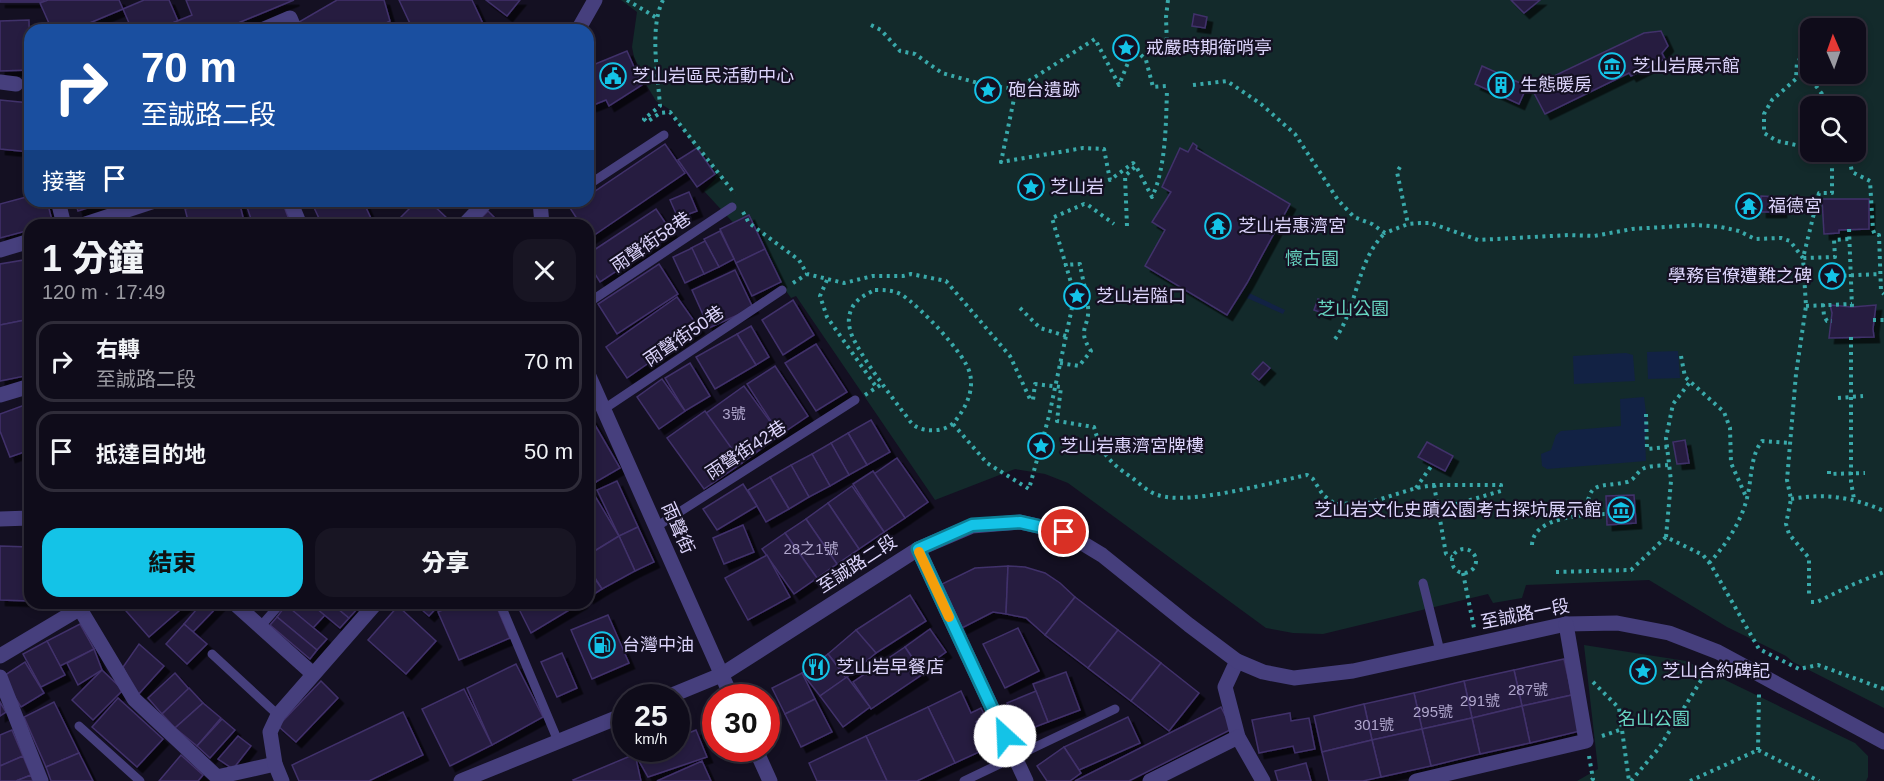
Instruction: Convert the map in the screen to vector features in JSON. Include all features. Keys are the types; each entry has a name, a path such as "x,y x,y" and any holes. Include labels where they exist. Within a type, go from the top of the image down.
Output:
{"street":[{"path":"581,24 595,0"},
{"path":"276,24 290,18 292,24"},
{"path":"0,82 16,84"},
{"path":"100,219 136,207"},
{"path":"470,219 481,207"},
{"path":"0,250 24,243"},
{"path":"0,395 24,388"},
{"name":"雨聲街","path":"596,403 656,528 725,684"},
{"path":"0,519 24,518"},
{"name":"至誠路二段","path":"690,688 721,675 918,549 972,525 1020,522 1064,532 1102,555 1237,661 1263,672 1294,678"},
{"path":"918,549 1026,781"},
{"path":"0,656 78,609"},
{"path":"87,609 134,699 217,777 275,764"},
{"path":"240,609 313,674"},
{"path":"282,781 275,764 270,732 278,715 371,609"},
{"name":"至誠路一段","path":"1294,678 1353,671 1566,624 1617,623 1669,633 1718,652 1884,742"},
{"path":"1416,781 1586,741 1566,624"},
{"path":"1237,661 1225,687 1238,737 1263,781"},
{"path":"0,677 41,781"},
{"path":"461,781 612,720"},
{"path":"1150,781 1238,737"},
{"path":"761,762 770,781"}],"lane":[{"path":"594,181 663,135"},
{"name":"雨聲街58巷","path":"594,299 732,207"},
{"name":"雨聲街50巷","path":"596,403 784,288"},
{"name":"雨聲街42巷","path":"656,528 857,399"},
{"path":"1423,583 1440,651"},
{"path":"260,627 276,609"},
{"path":"503,609 558,741"},
{"path":"212,654 278,715"},
{"path":"964,781 1115,710"},
{"path":"79,726 140,781"}],"path":[{"path":"627,0 657,18"},
{"path":"663,0 656,24 660,106 644,119 647,122 660,113 670,112 734,194"},
{"path":"1168,0 1167,46 1183,56"},
{"path":"871,25 881,30 900,51 915,54 942,73 978,83"},
{"path":"999,87 1016,89 1095,39 1119,86 1134,48 1146,60 1153,87 1166,88 1161,169 1158,186 1152,197 1136,166 1132,163 1110,180 1104,149 1083,148 1000,162 1016,89"},
{"path":"1800,146 1777,141 1764,133 1764,114 1772,100 1796,79 1797,61 1803,59 1808,62 1810,78 1823,96"},
{"path":"1193,85 1227,81 1261,104 1295,134 1338,200 1354,217 1385,233"},
{"path":"1832,162 1832,193 1819,193 1803,258 1806,306 1796,374 1787,480 1791,499 1786,524 1789,534 1809,558 1810,600 1817,602 1884,572"},
{"path":"1850,162 1851,172 1870,182 1873,230 1875,235 1879,236 1881,291 1884,294"},
{"path":"1126,226 1125,176 1136,166"},
{"path":"1400,167 1398,172 1408,224"},
{"path":"954,424 987,463 1029,489 1073,303 1072,286 1052,218 1084,204 1096,209 1114,224"},
{"path":"744,214 749,223 799,260 807,274 844,283 873,276 911,274 946,281 1010,356 1030,399 1033,400 1035,384 1061,387 1057,421 1094,427 1099,448 1117,467 1156,495 1170,498 1193,498 1307,475 1313,479 1323,495 1335,504 1368,503 1416,488 1434,485 1501,485 1501,491 1452,505"},
{"path":"1335,339 1346,320 1370,250 1385,233 1408,224 1430,223 1478,240 1569,235 1594,236 1658,227 1721,226 1755,239 1781,238 1790,241 1803,258"},
{"path":"1806,306 1852,305 1849,230"},
{"path":"1803,258 1835,257 1834,240 1850,240"},
{"path":"1060,363 1078,366 1091,351 1083,340 1084,328 1089,319 1080,264 1064,265"},
{"path":"784,288 807,274"},
{"path":"1836,276 1881,274"},
{"path":"827,280 820,296 827,317 877,388"},
{"path":"875,290 889,290 903,296 945,336 965,360 971,375 971,394 965,409 954,424 932,432 914,426 882,384 853,339 848,320 854,303 862,296 875,290"},
{"path":"1823,304 1824,316 1827,321 1832,321"},
{"path":"1020,308 1040,327 1066,336"},
{"path":"1874,320 1884,320"},
{"path":"1851,338 1851,473 1854,499"},
{"path":"1681,356 1685,377 1724,412 1730,428 1731,464 1747,499"},
{"path":"1556,572 1631,570 1666,537 1671,481 1666,438 1673,404 1690,382"},
{"path":"857,399 882,384"},
{"path":"1838,398 1863,396"},
{"path":"1646,414 1647,449 1667,447"},
{"path":"1709,562 1719,552 1736,527 1747,499 1755,449 1762,441 1791,443"},
{"path":"1416,488 1432,465"},
{"path":"1587,515 1587,500 1593,489 1601,485 1631,480 1643,468 1669,465"},
{"path":"1829,471 1829,474 1865,472"},
{"path":"1434,485 1446,554 1452,557"},
{"path":"1791,499 1806,496 1854,499 1884,511"},
{"path":"1532,544 1541,526 1560,519 1606,514"},
{"path":"1666,537 1703,555 1709,562 1759,649 1799,669 1818,665 1884,689"},
{"path":"1459,549 1470,549 1474,553 1476,564 1469,572 1463,573 1454,568 1452,557 1459,549"},
{"path":"1463,573 1477,644"},
{"path":"1630,781 1659,748 1718,652"},
{"path":"1573,663 1619,708 1630,781"},
{"path":"1758,750 1759,693"},
{"path":"1586,741 1593,779 1590,781"},
{"path":"1690,781 1758,750"},
{"path":"1758,750 1819,781"}],"green space":[{"name":"芝山公園","path":"621,0 1884,0 1884,708 1727,627 1649,580 1526,585 1522,598 1493,603 1488,594 1323,634 1293,633 1266,628 1068,483 1045,474 1015,469 935,500 796,296 791,298 752,243 704,191 716,178 669,109 656,101 634,57 632,47 637,12"},
{"name":"名山公園","path":"1584,645 1686,661 1855,743 1868,756 1868,777 1866,781 1577,781 1598,769"}],"water":[{"path":"1249,293 1285,310 1283,314 1247,298"},
{"path":"1678,351 1680,378 1648,379 1647,352"},
{"path":"1626,353 1633,355 1635,381 1574,384 1573,356"},
{"path":"1644,397 1648,429 1645,436 1646,461 1547,469 1542,466 1541,454 1551,450 1556,435 1561,431 1621,426 1620,399"}],"building":[{"path":"0,0 44,0 44,2 0,2"},
{"path":"48,0 119,0 123,9 87,24 49,24 40,3"},
{"path":"144,0 169,0 178,21 170,24 129,24 123,9"},
{"path":"186,0 294,0 236,24 170,24 192,15"},
{"path":"337,0 384,0 390,21 384,24 300,24 299,22"},
{"path":"399,0 472,0 483,24 410,24"},
{"path":"486,0 520,0 507,16"},
{"path":"1511,0 1540,0 1524,13"},
{"path":"1194,14 1207,17 1205,28 1192,26"},
{"path":"29,20 29,24 24,24 24,70 0,71 0,21"},
{"name":"芝山岩展示館","path":"1661,31 1668,46 1662,53 1665,59 1631,76 1629,73 1545,114 1531,87 1644,33"},
{"name":"芝山岩區民活動中心","path":"627,51 642,85 609,106 606,100 594,105 594,65"},
{"name":"生態暖房","path":"1482,66 1527,86 1519,104 1475,84"},
{"path":"0,100 24,102 24,151 0,149"},
{"name":"芝山岩惠濟宮","path":"1193,143 1197,146 1196,149 1290,204 1227,315 1145,266 1165,230 1152,222 1171,192 1162,187 1180,148 1188,152"},
{"path":"665,144 685,173 594,235 594,219 577,219 570,208 594,207 594,192"},
{"path":"697,148 715,174 697,187 678,160"},
{"path":"689,192 697,211 678,218 670,200"},
{"path":"1761,196 1781,197 1781,212 1761,212"},
{"path":"24,198 24,207 49,207 52,219 24,219 24,232 0,238 0,204"},
{"path":"1822,199 1869,199 1869,229 1839,230 1839,233 1824,234"},
{"name":"福德宮","path":"1744,200 1753,200 1753,212 1744,212"},
{"path":"77,207 90,207 78,211"},
{"path":"240,207 244,219 188,219 185,209"},
{"path":"247,207 284,207 289,219 251,219"},
{"path":"314,207 366,207 371,219 319,219"},
{"path":"411,207 435,207 448,219 399,219"},
{"path":"656,209 673,234 600,282 594,272 594,250"},
{"path":"488,211 496,219 480,219"},
{"path":"749,215 765,249 736,263 720,229"},
{"path":"720,231 734,259 719,267 704,239"},
{"path":"705,241 719,267 704,274 691,248"},
{"path":"692,248 704,274 685,283 673,257"},
{"path":"765,249 781,282 752,296 736,263"},
{"path":"24,260 24,320 0,325 0,264"},
{"path":"659,264 678,294 617,334 598,304"},
{"path":"735,270 753,308 709,328 692,290"},
{"path":"677,297 699,328 627,378 606,347"},
{"path":"1318,299 1330,303 1325,314 1314,310"},
{"path":"793,300 814,335 783,355 762,320"},
{"path":"1830,305 1852,307 1876,305 1874,337 1829,338 1832,313"},
{"path":"24,320 24,376 0,381 0,325"},
{"path":"751,326 769,357 756,365 737,334"},
{"path":"737,334 756,365 715,389 696,357"},
{"path":"816,344 847,392 816,411 785,363"},
{"path":"1263,362 1270,368 1259,380 1252,374"},
{"path":"690,363 710,396 685,411 665,378"},
{"path":"775,366 808,416 780,435 747,384"},
{"path":"662,379 685,411 659,429 637,397"},
{"path":"744,386 780,435 742,463 705,414"},
{"path":"24,405 24,452 10,457 0,431 0,414"},
{"path":"705,411 742,463 704,489 667,438"},
{"path":"871,420 890,452 867,465 848,433"},
{"path":"594,423 620,468 596,482 594,476"},
{"path":"848,433 867,465 849,475 831,443"},
{"path":"1685,440 1689,463 1677,464 1673,442"},
{"path":"1427,442 1453,456 1445,471 1418,457"},
{"path":"831,443 849,475 830,486 812,454"},
{"path":"812,454 830,486 809,497 791,465"},
{"path":"897,458 928,502 905,518 874,474"},
{"path":"791,465 809,497 789,509 770,477"},
{"path":"873,471 905,518 884,532 853,484"},
{"path":"770,477 789,509 766,522 748,490"},
{"path":"617,481 638,527 619,536 597,490"},
{"path":"743,484 757,506 717,530 703,509"},
{"path":"852,486 884,532 859,549 828,503"},
{"path":"594,494 619,536 594,551"},
{"name":"芝山岩文化史蹟公園考古探坑展示館","path":"1634,495 1636,523 1607,525 1606,496"},
{"path":"828,503 859,549 837,564 806,519"},
{"path":"806,519 837,564 817,578 785,533"},
{"path":"743,525 754,552 724,564 713,538"},
{"path":"638,527 654,562 635,571 619,536"},
{"path":"785,533 817,578 794,594 762,549"},
{"path":"619,536 635,571 602,589 594,576 594,551"},
{"path":"0,546 24,547 24,601 0,600"},
{"path":"767,555 790,597 748,620 725,578"},
{"path":"1008,566 1006,614 993,612 962,628 942,584 975,568"},
{"path":"1008,566 1025,567 1045,573 1075,597 1045,635 1026,618 1006,614"},
{"path":"594,578 602,589 594,594"},
{"path":"910,595 926,621 873,655 856,630"},
{"path":"1075,597 1118,630 1088,668 1045,635"},
{"path":"124,609 181,609 149,637"},
{"path":"197,609 215,609 193,632 184,624"},
{"path":"283,609 291,609 327,639 317,650 277,617"},
{"path":"291,609 318,609 325,615 313,628"},
{"path":"317,609 338,609 349,618 340,628"},
{"path":"338,609 357,609 349,618"},
{"path":"395,609 401,609 436,641 406,674 368,640"},
{"path":"421,609 435,609 429,616"},
{"path":"445,609 498,609 510,638 459,660 438,612"},
{"path":"519,609 571,609 531,633"},
{"path":"608,615 629,663 592,679 571,630"},
{"path":"277,617 317,650 310,659 270,625"},
{"path":"80,624 94,649 60,666 47,641"},
{"path":"184,624 207,644 187,664 166,644"},
{"path":"1018,628 1039,671 1005,688 983,644"},
{"path":"930,629 946,652 921,670 905,647"},
{"path":"856,630 876,653 847,677 828,654"},
{"path":"1118,630 1161,663 1131,701 1088,668"},
{"path":"47,641 65,675 41,687 23,654"},
{"path":"139,644 164,666 137,696 123,667"},
{"path":"905,647 923,674 871,709 853,682"},
{"path":"94,649 102,670 78,685 67,663"},
{"path":"562,653 577,688 557,697 541,662"},
{"path":"828,654 846,678 820,696 802,673"},
{"path":"1564,659 1572,695 1522,706 1514,670"},
{"path":"25,662 44,693 21,707 2,677"},
{"path":"1161,663 1199,693 1169,731 1131,701"},
{"path":"516,664 543,717 492,745 467,688"},
{"path":"102,670 123,690 93,720 72,700"},
{"path":"1514,670 1522,706 1472,718 1464,681"},
{"path":"1066,672 1080,710 1048,722 1033,684"},
{"path":"175,673 189,689 162,714 148,698"},
{"path":"802,673 815,699 785,714 780,704 780,684"},
{"path":"847,677 870,707 843,727 820,696"},
{"path":"321,681 338,698 296,742 278,726"},
{"path":"1464,681 1472,718 1422,729 1414,693"},
{"path":"189,688 203,703 175,728 162,714"},
{"path":"464,689 492,745 450,766 422,709"},
{"path":"961,691 971,713 981,708 986,718 976,722 988,748 955,763 928,707"},
{"path":"1036,691 1048,722 1019,733 1007,703"},
{"path":"1414,693 1422,729 1372,740 1364,704"},
{"path":"1572,695 1580,731 1530,743 1522,706"},
{"path":"118,698 163,739 137,767 92,727"},
{"path":"815,699 832,732 801,747 785,714"},
{"path":"0,702 6,712 0,716"},
{"path":"54,702 79,753 46,767 24,717"},
{"path":"203,703 221,718 197,746 175,728"},
{"path":"1364,704 1372,740 1322,752 1314,716"},
{"path":"1522,706 1530,743 1480,754 1472,718"},
{"path":"928,707 955,763 917,781 887,781 866,736"},
{"path":"1221,707 1232,729 1129,781 1075,781"},
{"path":"403,712 423,755 369,781 299,781 292,765"},
{"path":"1290,713 1291,721 1309,718 1315,749 1295,753 1293,746 1259,753 1252,720"},
{"path":"1128,717 1140,743 1079,770 1064,747"},
{"path":"1472,718 1480,754 1431,766 1422,729"},
{"path":"222,719 235,730 210,758 197,746"},
{"path":"1422,729 1431,766 1381,777 1372,740"},
{"path":"12,730 23,756 0,766 0,735"},
{"path":"696,730 702,745 702,759 648,777 640,762 690,762 690,732"},
{"path":"238,736 251,746 233,769 218,759"},
{"path":"866,736 887,781 817,781 809,763"},
{"path":"1372,740 1381,777 1363,781 1329,781 1322,752"},
{"path":"1064,747 1081,773 1070,781 1047,781 1037,766"},
{"path":"79,753 93,781 51,781 46,767"},
{"path":"181,755 203,775 198,781 159,781"},
{"path":"23,756 31,775 16,781 0,781 0,766"},
{"path":"702,761 711,781 657,781"},
{"path":"616,762 637,762 641,781 574,781"},
{"path":"1306,763 1311,781 1278,781 1275,771"},
{"path":"31,775 33,781 16,781"}],"slow traffic":[{"path":"919,552 949,617"}],"place":[{"name":"戒嚴時期衛哨亭","path":"1126,48"},
{"name":"芝山岩展示館","path":"1612,66"},
{"name":"芝山岩區民活動中心","path":"613,76"},
{"name":"生態暖房","path":"1501,85"},
{"name":"砲台遺跡","path":"988,90"},
{"name":"芝山岩","path":"1031,187"},
{"name":"福德宮","path":"1749,206"},
{"name":"芝山岩惠濟宮","path":"1218,226"},
{"name":"學務官僚遭難之碑","path":"1832,276"},
{"name":"芝山岩隘口","path":"1077,296"},
{"name":"芝山岩惠濟宮牌樓","path":"1041,446"},
{"name":"芝山岩文化史蹟公園考古探坑展示館","path":"1621,510"},
{"name":"台灣中油","path":"602,645"},
{"name":"芝山岩早餐店","path":"816,667"},
{"name":"芝山合約碑記","path":"1643,671"}],"route":[{"path":"1005,736 918,549 972,525 1020,522 1064,532"}],"park label":[{"name":"懷古園","path":"1312,259"}]}
